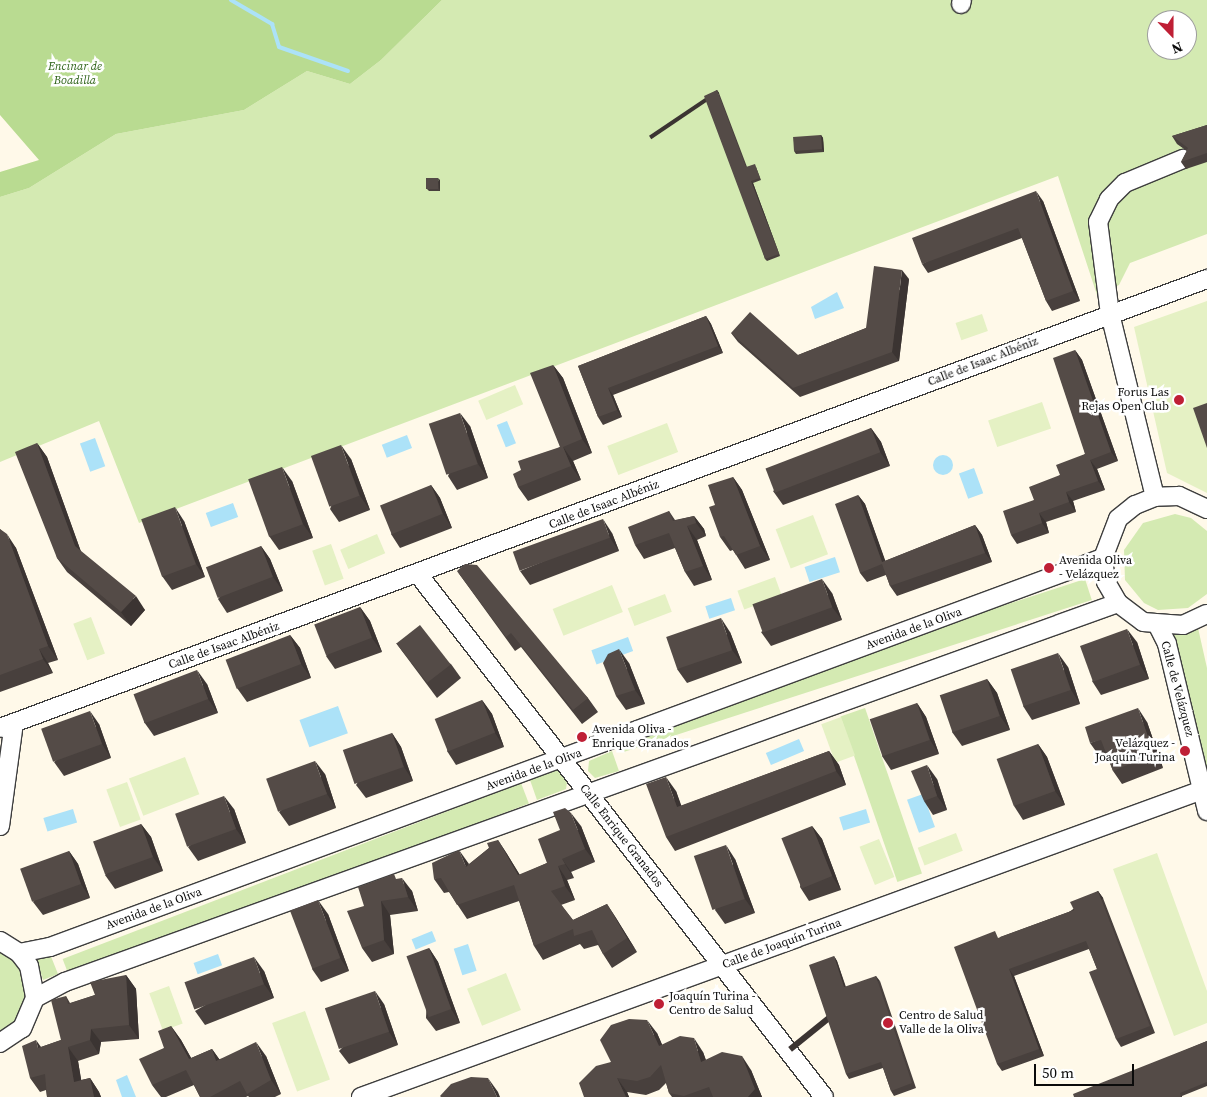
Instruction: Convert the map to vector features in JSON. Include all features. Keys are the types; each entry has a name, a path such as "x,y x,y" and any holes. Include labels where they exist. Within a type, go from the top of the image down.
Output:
{"street":[{"path":"1155,497 1110,314 1098,222 1109,199 1125,183 1183,159"},
{"name":"Calle de Isaac Albéniz","path":"7,725 418,574 1207,279"},
{"path":"1207,509 1179,496 1155,497 1118,519 1103,558 1106,582 1118,603 1129,614 1158,626 1183,625 1207,620"},
{"name":"Avenida de la Oliva","path":"19,953 50,947 1103,558"},
{"name":"Calle Enrique Granados","path":"418,574 824,1097"},
{"path":"35,998 64,982 1118,603"},
{"name":"Calle de Velázquez","path":"1158,626 1167,644 1207,811"},
{"path":"0,826 7,725"},
{"name":"Calle de Joaquín Turina","path":"361,1097 1202,790"},
{"path":"0,940 19,953 29,966 35,998 22,1028 0,1043"}],"green space":[{"name":"Encinar de Boadilla","path":"0,0 442,0 381,60 350,84 307,71 244,110 116,134 29,188 0,197 0,172 39,160 0,115"},
{"path":"442,0 1207,0 1207,234 1130,263 1119,285 1097,295 1058,176 139,523 99,421 0,462 0,197 29,188 116,134 244,110 307,71 350,84 381,60"},
{"name":"Forus Las Rejas Open Club","path":"1207,301 1207,493 1167,473 1134,327"},
{"path":"982,314 988,331 961,340 956,323"},
{"path":"515,385 523,404 486,420 478,401"},
{"path":"1042,402 1051,428 997,447 988,421"},
{"path":"667,423 678,452 618,475 607,446"},
{"path":"1175,514 1191,518 1207,531 1207,594 1188,608 1158,610 1144,603 1125,580 1124,550 1143,523"},
{"path":"813,515 828,554 791,569 776,529"},
{"path":"377,534 385,553 348,569 340,550"},
{"path":"331,544 344,579 325,586 312,551"},
{"path":"775,577 782,596 744,609 737,591"},
{"path":"1085,579 1092,600 623,752 616,731"},
{"path":"612,585 623,612 564,636 553,609"},
{"path":"665,594 672,612 634,626 628,608"},
{"path":"91,617 105,653 87,660 73,624"},
{"path":"1198,628 1207,668 1207,773 1174,634"},
{"path":"865,708 922,873 897,882 840,716"},
{"path":"841,717 855,756 835,763 821,724"},
{"path":"612,751 619,771 595,778 588,771 589,761"},
{"path":"185,757 199,794 143,816 129,779"},
{"path":"558,769 567,782 566,789 537,800 530,780"},
{"path":"127,782 141,820 120,827 106,790"},
{"path":"521,783 529,804 70,979 63,959"},
{"path":"956,833 963,851 925,865 918,848"},
{"path":"879,839 894,877 875,885 860,847"},
{"path":"1157,853 1207,991 1207,1023 1174,1036 1113,869"},
{"path":"0,948 17,960 29,990 20,1020 0,1036"},
{"path":"50,954 58,974 43,980 36,958"},
{"path":"506,973 521,1010 482,1026 467,989"},
{"path":"169,986 183,1024 163,1031 149,993"},
{"path":"305,1011 330,1080 297,1092 272,1023"}],"water":[{"path":"837,292 844,308 815,319 811,307"},
{"path":"507,421 516,443 506,447 497,425"},
{"path":"407,435 412,448 387,458 382,445"},
{"path":"95,438 105,466 90,472 80,443"},
{"path":"943,455 950,458 953,465 950,472 943,475 936,472 933,465 936,458"},
{"path":"974,468 983,493 968,499 959,473"},
{"path":"233,503 238,517 211,527 206,513"},
{"path":"835,557 840,572 810,582 805,567"},
{"path":"731,598 735,610 709,619 705,606"},
{"path":"628,637 633,651 596,664 591,650"},
{"path":"338,706 348,733 309,747 299,720"},
{"path":"799,739 804,751 771,765 766,753"},
{"path":"923,794 935,827 919,833 907,800"},
{"path":"73,809 77,822 47,831 43,818"},
{"path":"866,809 870,822 843,831 839,817"},
{"path":"432,931 436,941 416,949 412,939"},
{"path":"468,944 477,971 462,975 454,949"},
{"path":"218,954 222,965 198,974 194,963"},
{"path":"127,1075 136,1097 122,1097 116,1080"}],"building":[{"path":"717,90 746,167 755,164 760,178 751,181 779,254 765,259 704,96"},
{"path":"1207,125 1207,153 1181,162 1188,148 1172,136"},
{"path":"821,135 822,149 794,151 793,137"},
{"path":"426,178 438,178 438,189 426,189"},
{"path":"1036,191 1073,291 1046,301 1018,228 922,264 912,238"},
{"path":"874,266 902,270 892,352 793,388 731,333 750,312 798,355 866,328"},
{"path":"706,316 718,346 608,388 617,410 598,417 578,366"},
{"path":"1075,350 1111,452 1090,460 1098,481 1066,492 1069,502 1039,513 1042,523 1011,535 1003,511 1034,500 1029,487 1060,475 1056,465 1085,454 1053,358"},
{"path":"553,365 582,439 563,447 571,466 518,487 513,474 521,470 518,461 560,447 530,373"},
{"path":"1207,403 1207,448 1193,408"},
{"path":"460,413 478,464 446,475 429,424"},
{"path":"871,428 880,452 775,493 766,468"},
{"path":"37,443 75,546 136,596 121,612 57,558 15,452"},
{"path":"341,445 359,496 329,507 311,456"},
{"path":"282,467 303,524 269,537 248,479"},
{"path":"733,477 760,546 736,555 724,536 720,537 709,507 715,505 708,485"},
{"path":"431,485 443,514 392,534 380,506"},
{"path":"858,495 882,562 975,525 985,553 890,586 882,564 860,573 835,504"},
{"path":"175,507 196,564 162,577 141,519"},
{"path":"669,511 673,521 694,516 696,523 687,526 703,566 685,572 669,533 635,545 628,527"},
{"path":"603,519 610,538 520,571 513,552"},
{"path":"0,529 7,534 48,646 39,649 43,659 0,675"},
{"path":"261,546 273,577 218,598 206,567"},
{"path":"465,564 477,565 588,698 573,710 511,633 506,637 457,571"},
{"path":"822,579 832,607 763,633 752,604"},
{"path":"360,607 372,638 326,655 314,625"},
{"path":"721,618 732,650 677,669 666,637"},
{"path":"420,625 451,664 427,683 396,643"},
{"path":"1127,629 1140,665 1093,682 1080,646"},
{"path":"290,635 301,664 237,689 226,660"},
{"path":"619,649 635,690 616,696 603,663 608,654"},
{"path":"1058,653 1071,690 1023,706 1011,669"},
{"path":"197,670 208,699 145,723 134,694"},
{"path":"987,679 1000,716 952,732 940,695"},
{"path":"482,700 495,732 448,752 435,719"},
{"path":"917,703 930,740 882,756 870,719"},
{"path":"1138,708 1154,754 1113,771 1101,740 1090,743 1085,727"},
{"path":"90,711 102,744 53,762 41,729"},
{"path":"392,733 404,767 355,784 343,750"},
{"path":"1038,744 1055,791 1014,806 997,759"},
{"path":"829,751 836,771 666,837 646,784 666,777 677,807"},
{"path":"315,761 327,794 278,812 266,779"},
{"path":"927,765 937,796 924,801 911,771"},
{"path":"224,796 236,829 187,847 175,814"},
{"path":"565,808 571,813 585,849 562,859 565,864 558,866 565,886 551,891 573,920 607,904 627,938 603,954 592,930 574,936 573,929 534,946 514,885 457,905 441,878 434,879 432,863 459,850 466,867 489,848 487,843 498,840 518,875 547,863 538,839 560,830 553,812"},
{"path":"141,824 153,857 105,874 93,841"},
{"path":"812,826 832,876 802,888 781,838"},
{"path":"726,845 745,899 712,910 694,856"},
{"path":"69,851 81,884 32,902 20,869"},
{"path":"394,874 396,879 402,878 408,897 381,901 384,940 362,948 347,911 364,906 358,887"},
{"path":"1098,891 1150,1026 1116,1039 1089,972 1097,969 1086,941 1009,969 1039,1049 997,1064 954,947 995,931 998,938 1074,910 1070,902"},
{"path":"318,900 340,958 312,969 290,911"},
{"path":"429,948 451,1009 429,1017 406,956"},
{"path":"834,956 844,987 876,976 912,1083 891,1091 881,1062 846,1074 809,965"},
{"path":"254,957 264,984 194,1010 184,982"},
{"path":"126,975 129,1025 91,1029 90,1040 68,1047 74,1082 90,1078 94,1097 47,1097 45,1074 30,1078 22,1046 36,1040 38,1048 61,1040 51,1000 66,996 68,1004 95,995 90,982"},
{"path":"375,991 389,1032 339,1049 325,1008"},
{"path":"629,1019 647,1020 659,1046 680,1036 694,1038 701,1062 722,1052 742,1056 755,1089 748,1097 713,1097 709,1087 684,1096 669,1093 661,1065 650,1077 637,1081 617,1078 626,1097 584,1097 579,1083 596,1066 611,1062 600,1040 611,1025"},
{"path":"171,1026 189,1059 212,1049 216,1061 256,1042 271,1080 247,1094 240,1081 210,1097 200,1097 186,1070 152,1085 139,1059 164,1048 158,1031"},
{"path":"1207,1041 1207,1082 1180,1093 1181,1097 1074,1097 1073,1094"},
{"path":"471,1077 488,1078 497,1097 440,1096 451,1084"}],"waterway":[{"path":"231,0 272,24 279,47 348,71"}],"place":[{"name":"Forus Las Rejas Open Club","path":"1179,400"},
{"name":"Avenida Oliva - Velázquez","path":"1049,568"},
{"name":"Avenida Oliva - Enrique Granados","path":"582,737"},
{"name":"Velázquez - Joaquín Turina","path":"1185,751"},
{"name":"Joaquín Turina - Centro de Salud","path":"659,1004"},
{"name":"Centro de Salud Valle de la Oliva","path":"888,1023"}]}
